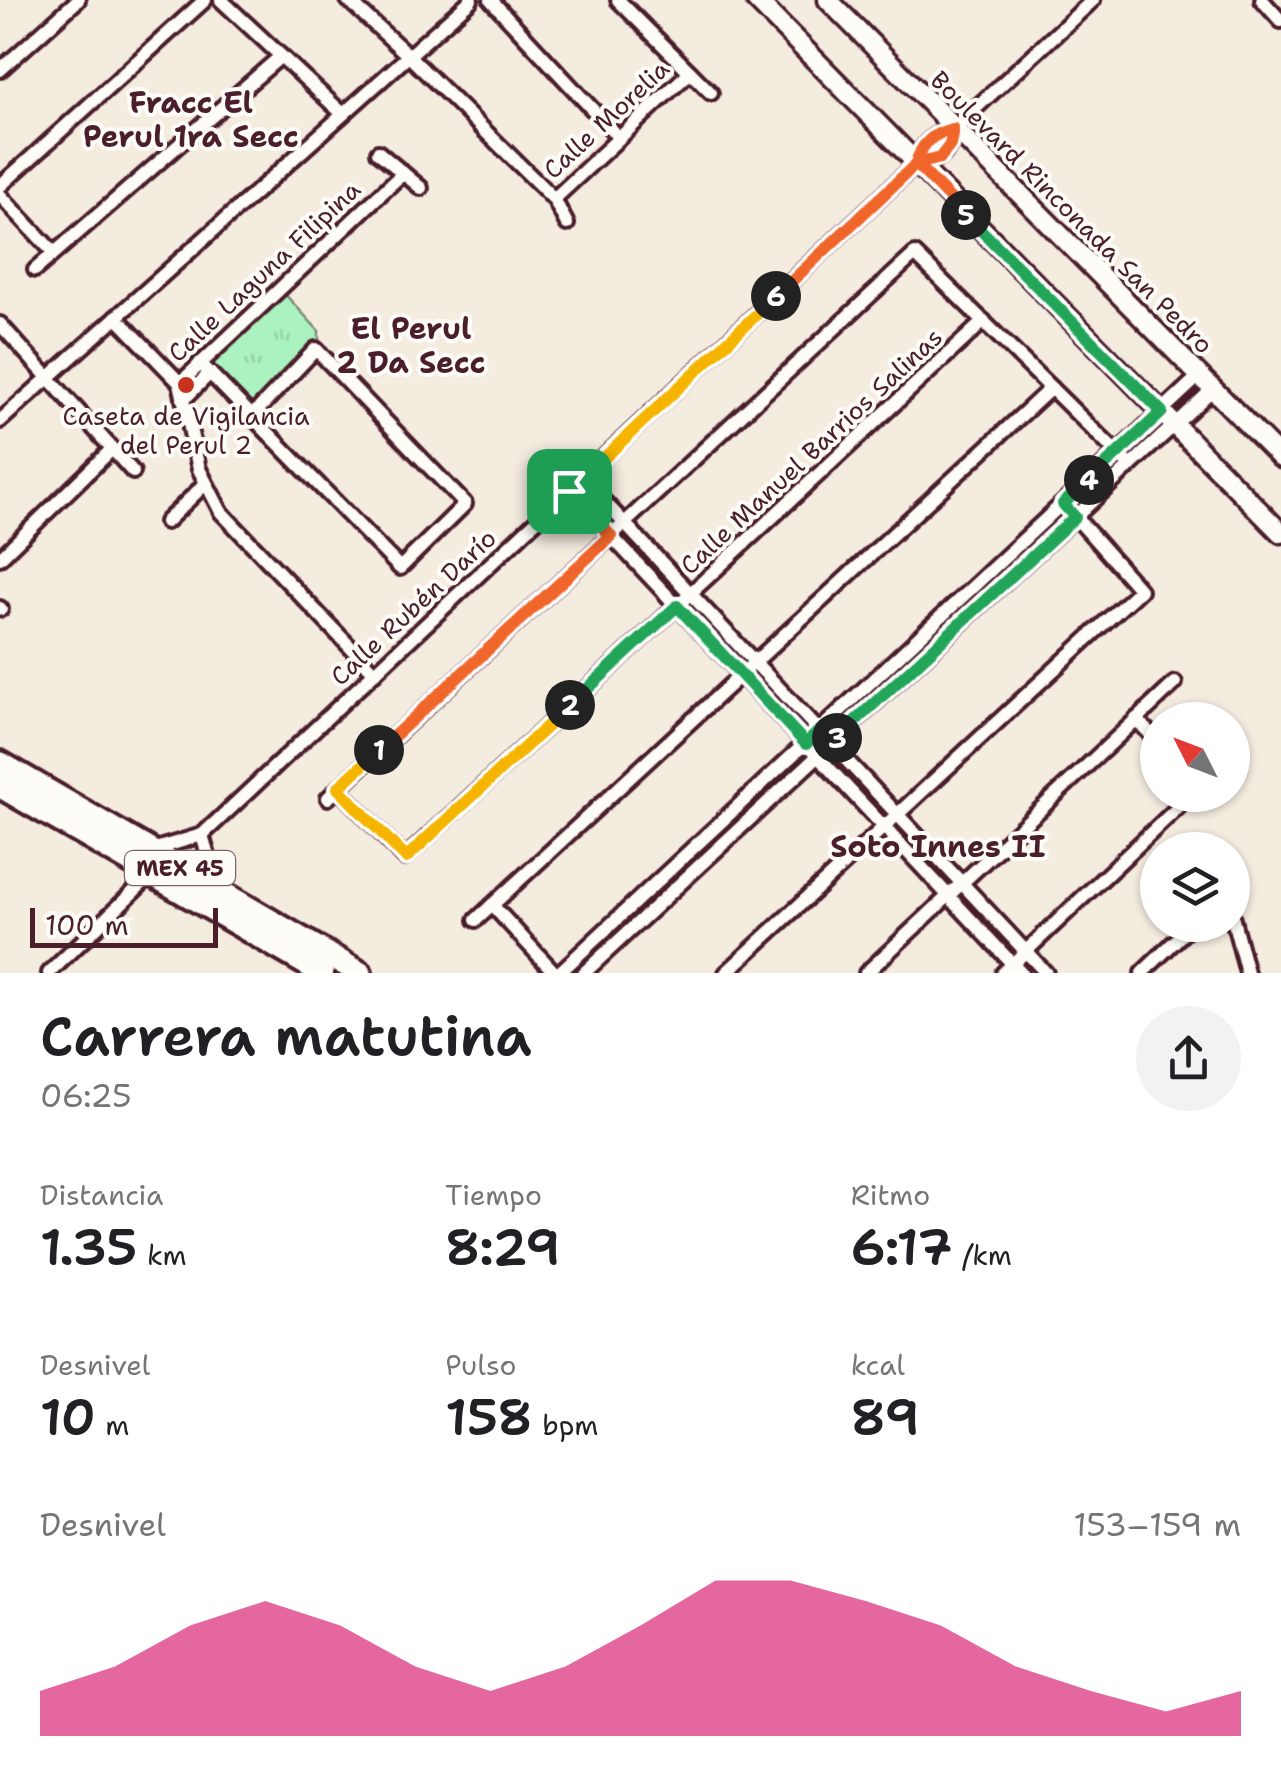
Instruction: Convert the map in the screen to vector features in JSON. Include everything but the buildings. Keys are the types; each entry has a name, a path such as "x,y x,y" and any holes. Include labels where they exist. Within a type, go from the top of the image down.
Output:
{"highway":[{"name":"MEX 45","path":"0,764 322,973"},
{"name":"MEX 45","path":"0,786 151,862 218,890 360,973"}],"street":[{"path":"0,70 78,0"},
{"path":"0,186 205,0"},
{"path":"222,0 342,114"},
{"path":"348,0 554,200 567,224"},
{"path":"0,421 471,0"},
{"path":"492,0 619,138"},
{"path":"618,0 711,93"},
{"path":"756,0 1281,533"},
{"name":"Boulevard Rinconada San Pedro","path":"828,0 1281,458"},
{"name":"Calle Rubén Darío","path":"151,862 202,835 916,164 931,138 953,129 1093,0"},
{"path":"1262,0 1281,22"},
{"path":"34,270 281,56"},
{"name":"Calle Morelia","path":"554,200 690,72"},
{"name":"Calle Rubén Darío","path":"916,164 940,158 950,145 953,129"},
{"path":"378,152 421,188"},
{"name":"Calle Laguna Filipina","path":"116,317 180,382 206,368 402,172"},
{"path":"0,195 54,253"},
{"path":"611,536 915,254 1130,466"},
{"name":"Calle Manuel Barrios Salinas","path":"611,536 333,793 406,858 984,322"},
{"path":"0,324 133,472"},
{"path":"184,400 206,368 252,416 400,568 465,504 316,349 252,416"},
{"path":"180,382 205,484 231,526 375,673"},
{"path":"584,973 1130,466 1168,419 1206,383"},
{"path":"476,920 1051,388"},
{"path":"492,905 557,973 1117,454 1168,419"},
{"path":"0,558 112,449"},
{"path":"582,478 1046,973"},
{"path":"166,522 205,484"},
{"path":"569,491 948,896 1012,970 1026,952 1174,812"},
{"path":"726,973 1140,590 1063,504"},
{"path":"866,973 1175,683"},
{"path":"1136,719 1140,723"},
{"path":"202,835 218,890"},
{"path":"49,973 151,862"},
{"path":"1142,973 1174,942"},
{"path":"1239,942 1247,973"}],"green space":[{"path":"282,291 319,331 319,342 254,408 206,363"}],"place":[{"name":"Caseta de Vigilancia del Perul 2","path":"186,385"}],"district":[{"name":"Fracc El Perul 1ra Secc","path":"191,120"},
{"name":"El Perul 2 Da Secc","path":"411,346"},
{"name":"Soto Innes II","path":"938,847"}],"route":[{"path":"569,491 611,536 338,788 406,858 677,606 806,744 819,731 831,744 1075,517 1063,504 1162,412 916,164 931,138 945,130 953,129 953,137 940,158 916,164 569,491"}]}
